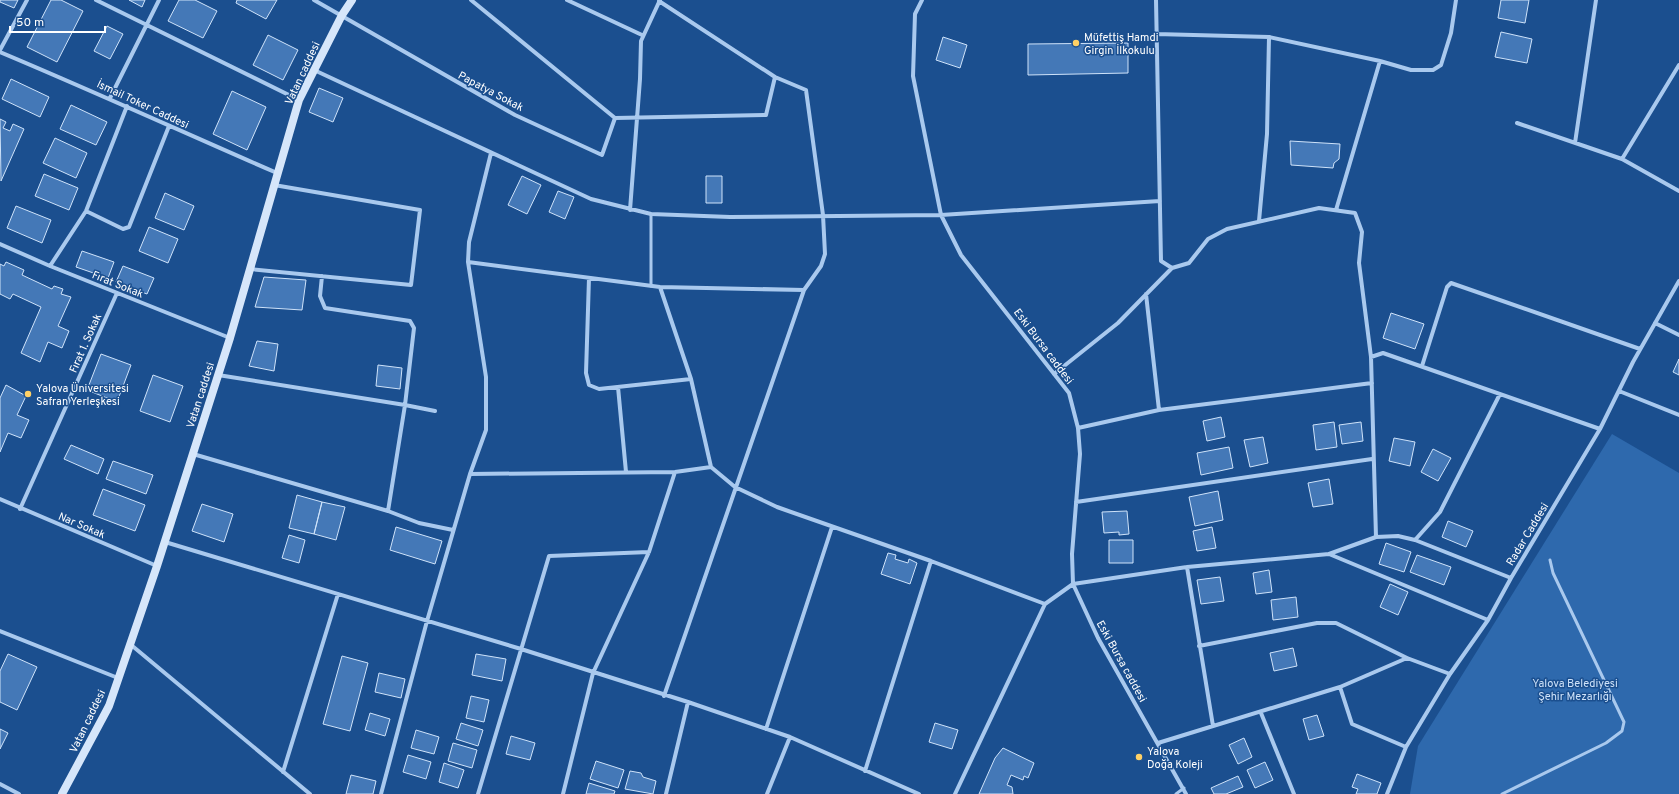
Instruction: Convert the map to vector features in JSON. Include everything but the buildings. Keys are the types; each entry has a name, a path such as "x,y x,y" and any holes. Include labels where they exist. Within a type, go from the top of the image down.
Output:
{"street":[{"path":"0,51 27,0"},
{"path":"96,0 146,26 299,100"},
{"path":"110,98 159,0"},
{"path":"314,0 342,14"},
{"name":"Vatan caddesi","path":"62,794 109,706 157,566 230,338 299,100 342,14 352,0"},
{"path":"471,0 615,118 766,115 775,77"},
{"path":"568,0 642,35"},
{"path":"630,210 642,35 660,0 775,77 806,90 823,215 825,254 821,266 804,290 664,696"},
{"name":"Eski Bursa caddesi","path":"922,0 915,14 913,76 941,215 961,255 1069,394 1078,428 1080,454 1072,554 1073,584 1098,638 1184,788 1186,794"},
{"path":"1156,0 1161,261 1172,268"},
{"path":"1156,34 1270,37 1380,61 1411,70 1433,70 1441,65 1451,33 1456,0"},
{"path":"1575,143 1596,0"},
{"name":"Papatya Sokak","path":"342,14 515,115 602,155 615,118"},
{"path":"1259,221 1267,134 1270,37"},
{"name":"İsmail Toker Caddesi","path":"0,51 278,173"},
{"path":"1336,210 1380,61"},
{"path":"1622,160 1679,66"},
{"path":"314,70 591,199 630,210 651,214 730,216 941,215 1160,202"},
{"path":"50,266 86,211 127,106"},
{"path":"1517,123 1622,160 1679,191"},
{"path":"86,211 123,229 129,227 169,126"},
{"path":"381,794 426,621 470,474 486,430 486,377 468,262 469,242 491,153"},
{"path":"250,269 411,285 420,210 274,185"},
{"path":"1054,374 1118,323 1172,268 1189,263 1208,239 1221,232 1227,229 1259,221 1319,208 1355,213 1362,232 1359,263 1371,357 1372,459 1376,537"},
{"name":"Fırat Sokak","path":"0,244 50,266 230,338"},
{"path":"468,262 660,288 804,290"},
{"path":"322,276 320,296 325,308 410,321 414,328 405,405 388,511"},
{"path":"589,278 586,373 589,385 599,389 691,380"},
{"name":"Radar Caddesi","path":"1387,794 1406,747 1450,674 1488,620 1511,578 1600,429 1640,349 1679,281"},
{"path":"1422,366 1447,287 1451,284 1640,349"},
{"path":"660,288 691,380 711,467 735,487 776,508 832,526 1045,604"},
{"name":"Fırat 1. Sokak","path":"20,509 117,293"},
{"path":"1146,294 1159,410"},
{"path":"1655,323 1679,335"},
{"path":"1371,357 1383,353 1600,429"},
{"path":"218,375 405,405 435,412"},
{"path":"1078,428 1159,410 1372,383"},
{"path":"618,387 626,472"},
{"path":"1619,391 1679,415"},
{"path":"1415,540 1440,512 1500,394"},
{"path":"193,454 388,511 419,523 454,530"},
{"path":"1076,502 1372,459"},
{"path":"470,474 675,472 711,467"},
{"path":"563,794 593,673 649,552 675,472"},
{"name":"Nar Sokak","path":"0,499 20,509 157,566"},
{"path":"766,729 832,526"},
{"path":"955,794 1045,604 1073,584 1187,567 1329,554 1376,537 1398,536 1415,540 1511,578"},
{"path":"164,542 521,650 664,696 688,702 790,737 918,794"},
{"path":"478,794 549,556 649,552"},
{"path":"1329,554 1488,620"},
{"path":"865,771 930,561"},
{"path":"1187,567 1199,646 1214,726"},
{"path":"283,772 338,594"},
{"path":"1199,646 1317,623 1336,623 1407,658 1450,674"},
{"path":"0,631 118,678"},
{"path":"130,644 310,794"},
{"path":"1158,743 1261,713 1340,687 1407,658"},
{"path":"1340,687 1352,724 1406,747"},
{"path":"666,794 688,702"},
{"path":"1261,713 1294,794"},
{"path":"767,794 790,737"},
{"path":"0,784 19,794"}],"lane":[{"path":"651,214 651,286"},
{"path":"1502,794 1606,743 1622,731 1624,722 1553,573 1550,560"},
{"path":"1176,794 1184,788"}],"green space":[{"name":"Yalova Belediyesi Şehir Mezarlığı","path":"1612,434 1679,473 1679,794 1410,794 1418,746"}],"place":[{"name":"Müfettiş Hamdi Girgin İlkokulu","path":"1076,43"},
{"name":"Yalova Üniversitesi Safran Yerleşkesi","path":"28,394"},
{"name":"Yalova Doğa Koleji","path":"1139,757"}]}
